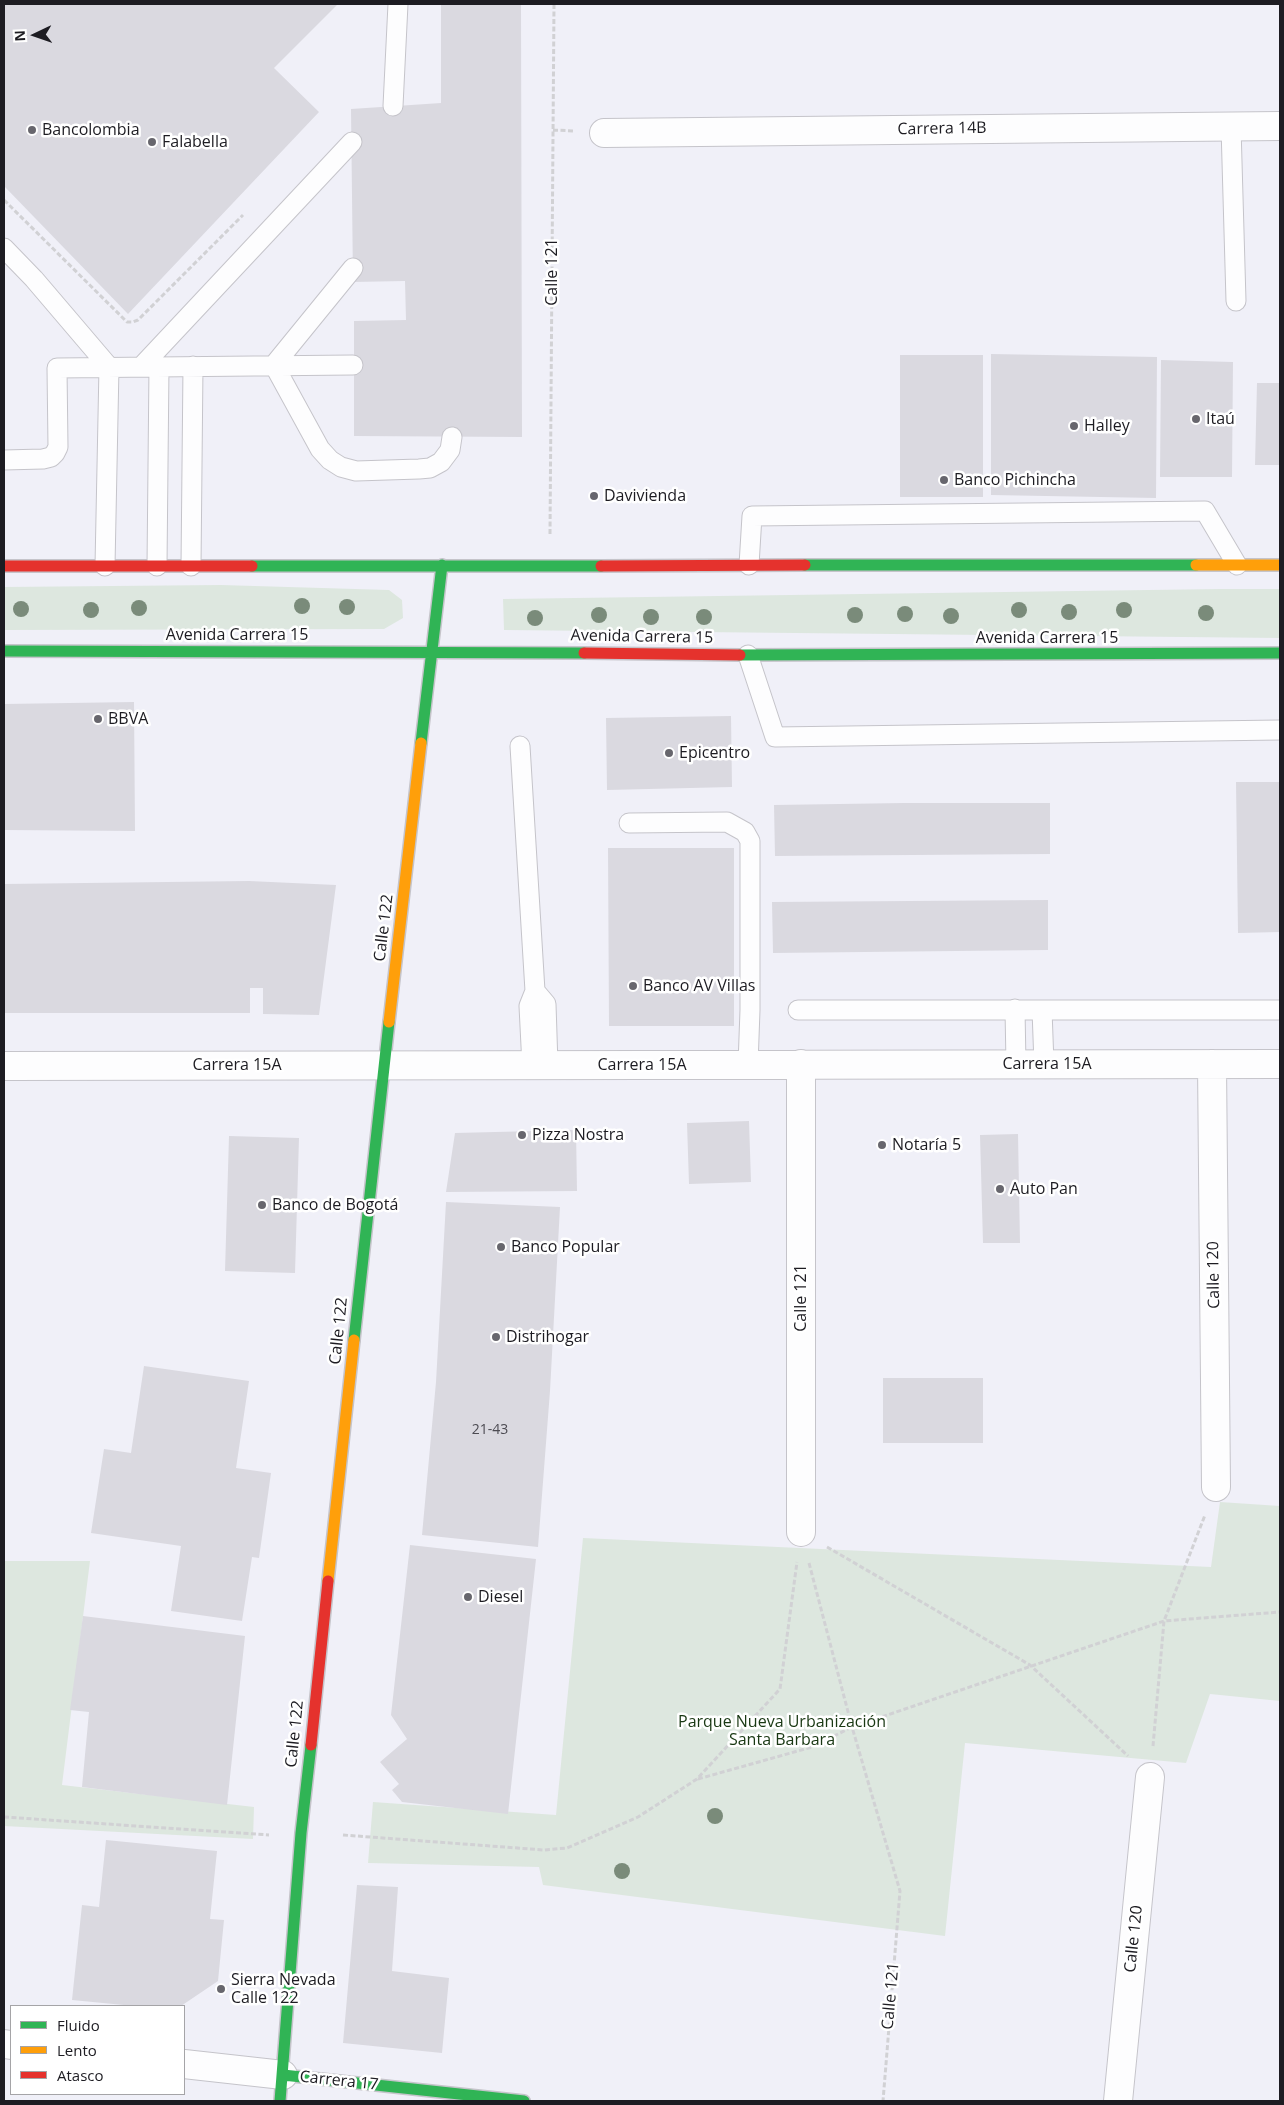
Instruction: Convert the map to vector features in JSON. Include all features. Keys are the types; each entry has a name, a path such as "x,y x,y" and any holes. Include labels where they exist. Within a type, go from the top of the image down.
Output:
{"main road":[{"name":"Calle 122","path":"281,2088 301,1833 384,1066 442,565"},
{"path":"4,566 1280,565"},
{"name":"Avenida Carrera 15","path":"4,651 432,651 748,655 1280,653"},
{"name":"Carrera 17","path":"281,2088 524,2101"}],"street":[{"name":"Carrera 14B","path":"604,133 1280,126"},
{"name":"Calle 121","path":"801,1064 801,1532"},
{"name":"Calle 120","path":"1212,1064 1216,1487"},
{"name":"Carrera 15A","path":"4,1066 1280,1064"},
{"name":"Calle 120","path":"1118,2101 1150,1777"},
{"name":"Carrera 17","path":"185,2064 281,2088"}],"lane":[{"path":"392,106 398,4"},
{"path":"1231,127 1236,301"},
{"path":"157,566 151,366 352,142"},
{"path":"4,248 34,279 109,367 105,566"},
{"path":"274,365 353,268"},
{"path":"274,365 320,449 330,460 341,467 356,471 430,468 441,462 450,450 452,437"},
{"path":"4,460 43,459 51,457 55,453 58,447 57,368 353,365"},
{"path":"191,566 193,366"},
{"path":"749,565 752,516 1205,511 1237,565"},
{"path":"748,655 775,736 1280,730"},
{"path":"520,746 535,991 546,1004 540,1065"},
{"path":"629,823 727,822 745,832 750,841 750,1010 748,1065"},
{"path":"1015,1009 1016,1064"},
{"path":"798,1010 1280,1010"},
{"path":"1042,1010 1044,1064"}],"path":[{"name":"Calle 121","path":"550,540 554,4"},
{"path":"4,200 127,322 138,320 244,214"},
{"path":"1150,1777 1164,1621 1216,1487"},
{"path":"801,1532 1030,1665 1150,1777"},
{"path":"801,1532 852,1727"},
{"path":"343,1836 544,1850 567,1848 638,1817 697,1779 780,1690 801,1532"},
{"path":"697,1779 812,1747 852,1727 1164,1621 1280,1612"},
{"name":"Calle 121","path":"852,1727 900,1891 883,2101"},
{"path":"4,1817 272,1835"}],"green space":[{"path":"221,585 389,590 402,600 403,618 384,629 4,630 4,587"},
{"path":"1280,589 1280,638 504,630 503,599"},
{"name":"Parque Nueva Urbanización Santa Barbara","path":"1220,1502 1280,1506 1280,1701 1210,1694 1186,1763 965,1743 945,1936 543,1885 539,1867 368,1863 373,1802 556,1815 583,1538 1211,1567"},
{"path":"4,1561 90,1561 62,1785 254,1807 253,1839 4,1826"}],"building":[{"path":"4,4 338,4 274,68 319,112 128,314 4,186"},
{"path":"441,4 521,4 522,437 354,436 354,321 406,320 405,281 353,282 351,109 441,103"},
{"name":"Halley","path":"991,354 1157,357 1156,498 991,495"},
{"path":"900,355 983,355 983,497 900,497"},
{"name":"Itaú","path":"1161,360 1233,362 1232,477 1160,477"},
{"path":"1257,383 1280,383 1280,465 1255,465"},
{"path":"134,702 135,831 4,830 4,704"},
{"name":"Epicentro","path":"731,716 732,787 607,790 606,718"},
{"path":"1236,782 1280,782 1280,932 1238,933"},
{"path":"1050,803 1050,854 775,856 774,805"},
{"path":"608,848 734,848 734,1026 609,1026"},
{"path":"249,881 336,885 319,1015 263,1014 263,988 250,988 250,1013 4,1013 4,884"},
{"path":"1048,900 1048,950 773,953 772,902"},
{"path":"749,1121 751,1182 689,1184 687,1123"},
{"path":"576,1130 577,1191 446,1192 455,1133"},
{"name":"Auto Pan","path":"1018,1134 1020,1243 983,1243 980,1135"},
{"name":"Banco de Bogotá","path":"229,1136 299,1138 295,1273 225,1271"},
{"path":"446,1202 560,1207 550,1391 538,1547 422,1535 436,1382"},
{"path":"144,1366 249,1381 236,1468 271,1473 259,1558 252,1557 242,1621 171,1611 181,1546 91,1533 104,1449 131,1453"},
{"path":"883,1378 983,1378 983,1443 883,1443"},
{"path":"410,1545 536,1559 508,1814 402,1802 392,1790 399,1784 380,1762 407,1739 391,1715"},
{"path":"83,1616 245,1636 227,1805 82,1787 89,1712 70,1710"},
{"path":"106,1840 217,1851 210,1919 224,1920 218,1981 182,2005 124,2005 72,2000 82,1905 99,1907"},
{"path":"357,1885 398,1887 392,1971 449,1978 442,2053 343,2043"}],"traffic: fast":[{"path":"421,743 442,565"},
{"path":"805,565 1196,565"},
{"path":"252,566 601,566"},
{"path":"4,651 584,653"},
{"path":"740,655 1280,653"},
{"path":"354,1340 389,1022"},
{"path":"280,2101 301,1833 311,1745"},
{"path":"283,2075 524,2101"}],"traffic: slow":[{"path":"1196,565 1280,565"},
{"path":"389,1022 421,743"},
{"path":"328,1581 354,1340"}],"traffic: jam":[{"path":"601,566 805,565"},
{"path":"4,566 252,566"},
{"path":"584,653 740,655"},
{"path":"311,1745 328,1581"}],"place":[{"name":"Bancolombia","path":"32,130"},
{"name":"Falabella","path":"152,142"},
{"name":"Itaú","path":"1196,419"},
{"name":"Halley","path":"1074,426"},
{"name":"Banco Pichincha","path":"944,480"},
{"name":"Davivienda","path":"594,496"},
{"name":"BBVA","path":"98,719"},
{"name":"Epicentro","path":"669,753"},
{"name":"Banco AV Villas","path":"633,986"},
{"name":"Pizza Nostra","path":"522,1135"},
{"name":"Notaría 5","path":"882,1145"},
{"name":"Auto Pan","path":"1000,1189"},
{"name":"Banco de Bogotá","path":"262,1205"},
{"name":"Banco Popular","path":"501,1247"},
{"name":"Distrihogar","path":"496,1337"},
{"name":"Diesel","path":"468,1597"},
{"name":"Sierra Nevada Calle 122","path":"221,1989"}]}
